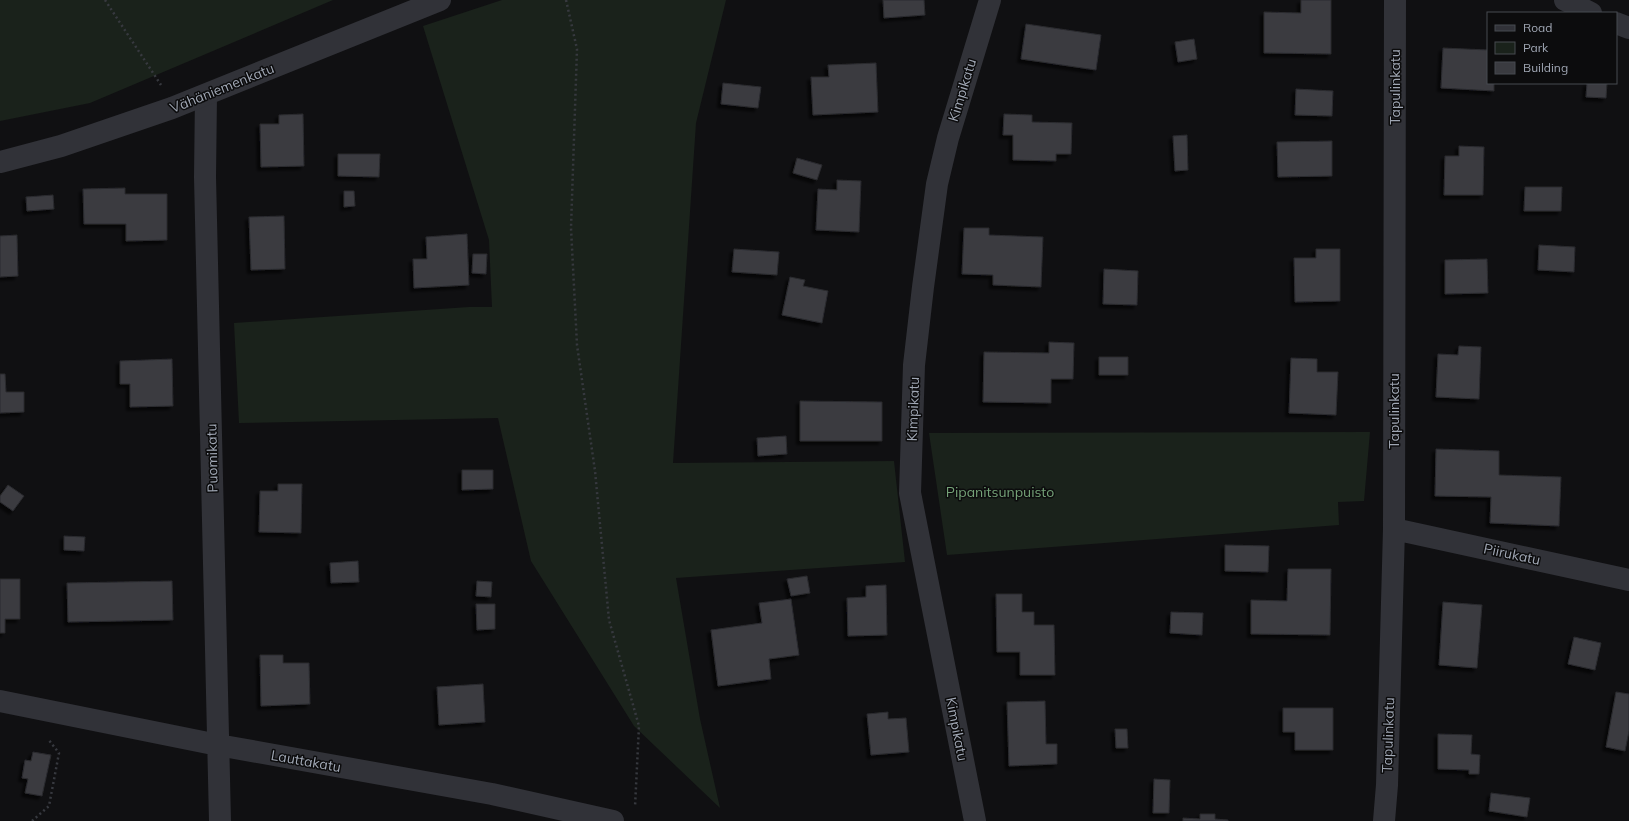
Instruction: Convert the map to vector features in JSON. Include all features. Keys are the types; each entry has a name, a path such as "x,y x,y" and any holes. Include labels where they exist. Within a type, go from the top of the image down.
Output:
{"street":[{"name":"Vähäniemenkatu","path":"0,162 61,146 206,96 405,13 440,0"},
{"name":"Kimpikatu","path":"975,821 910,494 914,365 937,184 948,138 990,0"},
{"name":"Tapulinkatu","path":"1384,821 1387,785 1394,529 1395,0"},
{"path":"1564,0 1589,12"},
{"path":"1617,23 1629,28"},
{"name":"Puomikatu","path":"206,96 205,177 220,821"},
{"name":"Piirukatu","path":"1394,529 1629,580"},
{"name":"Lauttakatu","path":"0,701 218,745 492,794 613,821"}],"path":[{"path":"105,0 164,90"},
{"path":"566,0 577,50 571,228 577,346 595,471 609,620 639,726 634,813"},
{"path":"32,821 49,806 59,753 46,737"}],"green space":[{"path":"0,0 333,0 90,103 0,121"},
{"path":"502,0 726,0 696,123 673,463 894,461 905,562 676,578 700,719 720,808 634,726 531,561 498,418 239,423 234,323 469,307 492,307 489,240 423,26"},
{"name":"Pipanitsunpuisto","path":"1370,432 1364,501 1338,502 1339,525 947,555 929,433"}],"building":[{"path":"883,0 924,0 925,15 884,18"},
{"path":"1301,0 1331,0 1331,54 1264,53 1264,12 1301,13"},
{"path":"1026,24 1101,35 1096,70 1021,59"},
{"path":"1194,39 1197,59 1178,62 1175,42"},
{"path":"1443,48 1487,50 1487,84 1494,84 1494,91 1441,88"},
{"path":"876,63 878,112 813,115 811,77 829,77 828,65"},
{"path":"723,83 761,87 758,108 721,104"},
{"path":"1587,84 1607,84 1606,98 1586,97"},
{"path":"1296,89 1333,91 1332,116 1295,115"},
{"path":"303,114 304,166 261,167 260,124 279,124 279,115"},
{"path":"1004,114 1032,115 1032,122 1072,123 1071,154 1056,154 1056,161 1013,160 1013,135 1003,135"},
{"path":"1187,135 1188,170 1175,171 1173,136"},
{"path":"1332,141 1332,176 1278,177 1277,142"},
{"path":"1459,146 1484,147 1483,195 1444,195 1445,156 1459,156"},
{"path":"338,154 380,154 379,177 338,176"},
{"path":"797,158 822,165 817,180 793,173"},
{"path":"837,180 861,181 859,232 816,230 818,189 837,190"},
{"path":"1525,187 1562,187 1561,211 1524,211"},
{"path":"125,188 125,194 167,194 167,240 126,241 126,224 84,224 83,189"},
{"path":"344,191 354,191 355,206 344,207"},
{"path":"53,195 54,209 27,211 26,197"},
{"path":"284,216 285,269 251,270 249,217"},
{"path":"964,228 989,228 989,235 1043,237 1041,287 993,285 993,275 962,274"},
{"path":"467,234 469,285 414,288 413,259 427,259 426,237"},
{"path":"17,235 18,276 0,277 0,236"},
{"path":"1539,245 1575,247 1574,272 1538,270"},
{"path":"734,249 779,252 777,275 732,272"},
{"path":"1316,249 1340,249 1340,301 1295,302 1294,258 1316,258"},
{"path":"473,254 487,254 486,274 472,273"},
{"path":"1487,259 1488,293 1445,294 1445,260"},
{"path":"1104,269 1138,271 1137,305 1103,304"},
{"path":"790,277 805,280 803,286 828,291 822,323 782,315"},
{"path":"1049,342 1074,343 1073,379 1051,379 1051,403 983,402 984,352 1049,353"},
{"path":"1459,346 1481,347 1479,399 1436,397 1438,354 1458,355"},
{"path":"1099,357 1128,357 1128,375 1099,375"},
{"path":"1291,358 1317,359 1317,372 1338,372 1336,415 1289,413"},
{"path":"172,359 173,406 130,407 130,384 120,384 120,361"},
{"path":"0,374 5,374 6,392 24,392 24,412 0,413"},
{"path":"800,401 882,402 882,441 800,441"},
{"path":"786,436 787,454 758,456 757,438"},
{"path":"1436,449 1499,451 1499,475 1561,477 1559,526 1490,523 1491,497 1435,496"},
{"path":"462,470 493,470 493,489 462,490"},
{"path":"278,484 302,484 301,533 259,532 260,491 278,491"},
{"path":"8,485 24,496 13,511 0,502 0,496"},
{"path":"64,536 85,537 84,551 64,550"},
{"path":"1225,545 1269,546 1268,572 1225,571"},
{"path":"358,561 359,582 331,583 330,563"},
{"path":"1288,569 1331,569 1330,635 1251,634 1251,600 1287,601"},
{"path":"807,576 810,593 791,596 787,579"},
{"path":"0,579 20,579 20,619 5,619 5,633 0,633"},
{"path":"172,581 173,620 68,622 67,583"},
{"path":"477,581 492,582 491,597 476,596"},
{"path":"886,585 887,635 848,636 847,598 866,597 866,586"},
{"path":"996,594 1022,594 1022,612 1034,612 1034,625 1054,625 1055,675 1020,675 1020,652 997,652"},
{"path":"791,599 799,655 769,659 771,679 718,686 711,630 762,623 759,603"},
{"path":"1443,602 1482,605 1477,668 1439,665"},
{"path":"476,604 495,604 495,629 477,630"},
{"path":"1171,612 1203,613 1202,635 1170,633"},
{"path":"1574,637 1601,643 1595,670 1568,664"},
{"path":"260,655 283,655 283,663 309,663 310,704 261,706"},
{"path":"483,684 485,722 439,725 437,687"},
{"path":"1616,692 1629,694 1629,731 1625,751 1606,747"},
{"path":"1045,701 1046,744 1057,744 1057,764 1009,766 1007,702"},
{"path":"1283,708 1333,708 1333,750 1295,750 1295,732 1283,732"},
{"path":"888,712 888,719 906,718 909,752 871,755 867,714"},
{"path":"1115,729 1127,729 1128,748 1116,748"},
{"path":"1438,734 1472,735 1471,754 1480,755 1479,774 1469,774 1469,770 1438,769"},
{"path":"33,752 51,755 42,796 25,793 28,779 22,778 25,760 31,761"},
{"path":"1154,779 1170,780 1169,813 1153,813"},
{"path":"1491,793 1530,798 1527,817 1489,811"},
{"path":"1200,814 1215,814 1215,819 1228,821 1183,821 1183,818 1200,819"}]}
